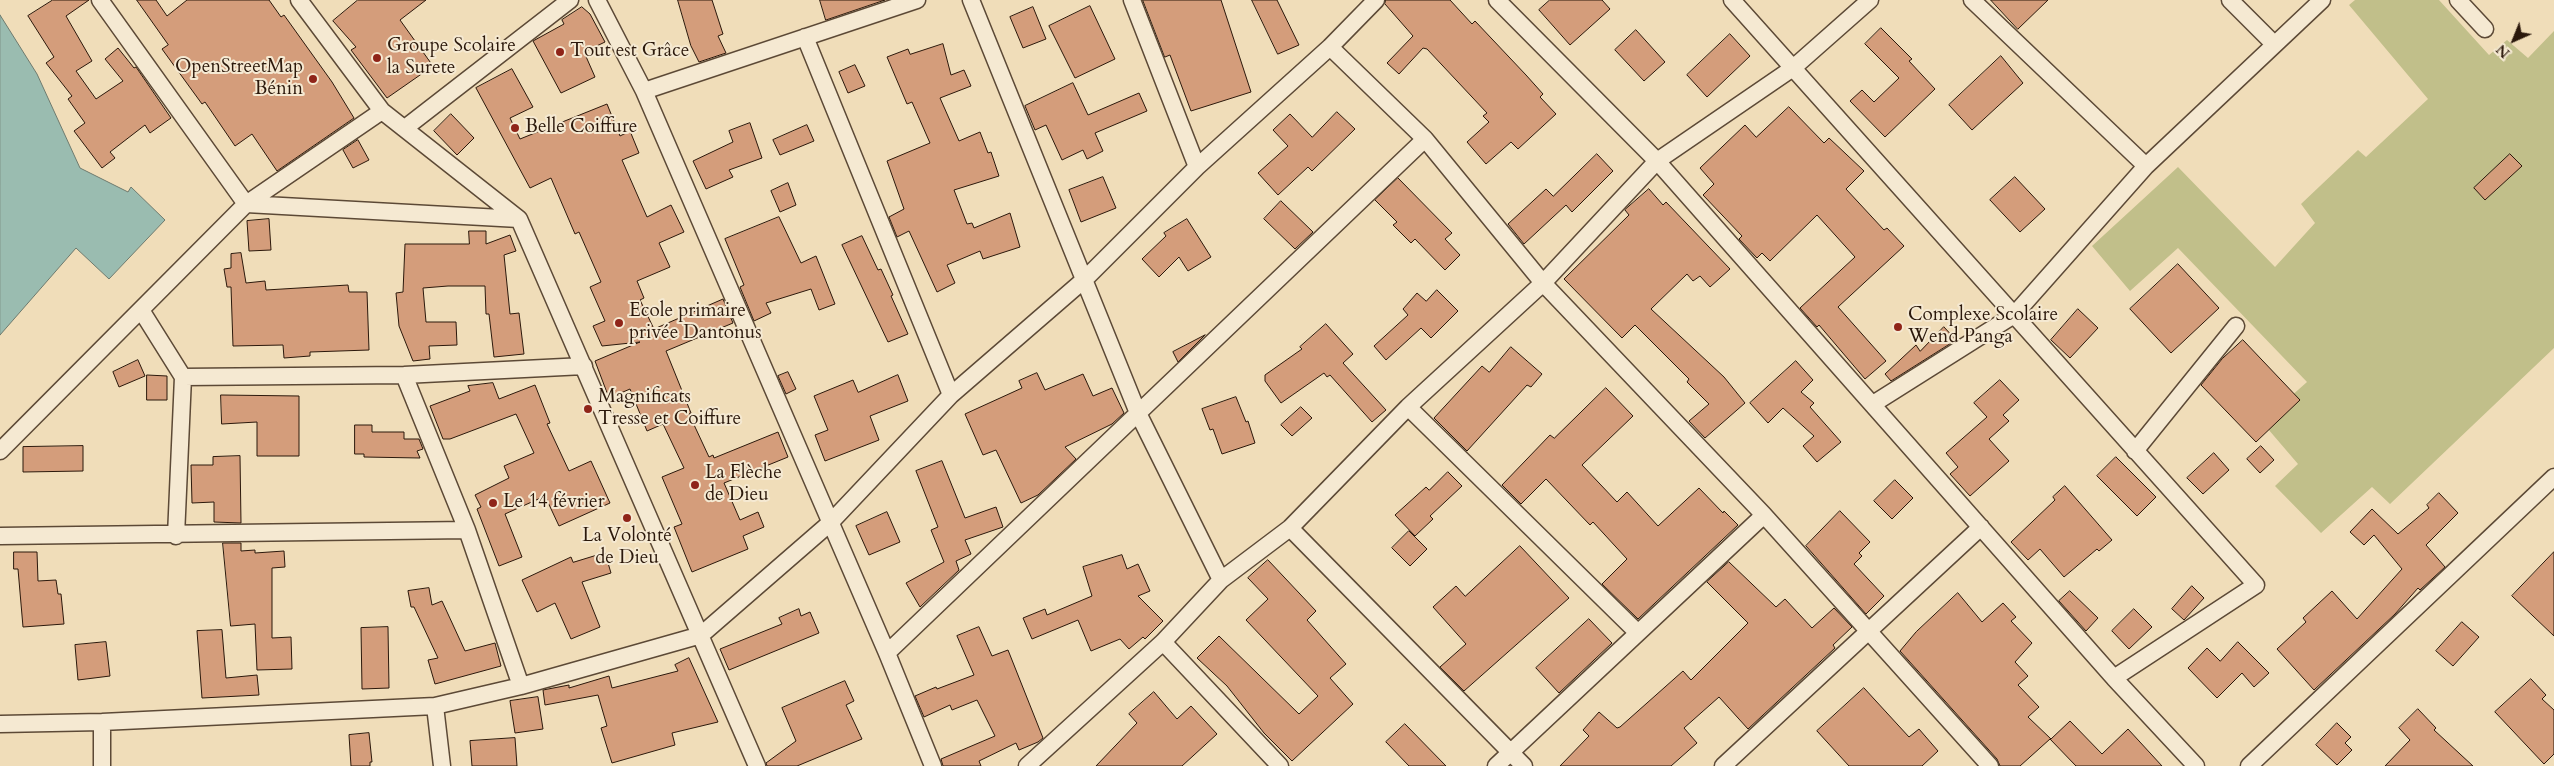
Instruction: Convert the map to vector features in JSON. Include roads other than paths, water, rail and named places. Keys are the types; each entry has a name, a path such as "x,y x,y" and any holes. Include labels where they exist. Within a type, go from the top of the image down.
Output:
{"street":[{"path":"100,0 246,204"},
{"path":"299,0 382,111 519,219 702,635 757,766"},
{"path":"405,128 570,0"},
{"path":"597,0 644,91 887,653 932,766"},
{"path":"644,91 917,0"},
{"path":"971,0 1138,413 1221,580"},
{"path":"1132,0 1197,167"},
{"path":"0,724 102,722 435,706 521,686 702,635 830,523 951,395 1085,279 1197,167 1330,47 1376,0"},
{"path":"1497,0 1657,161 2114,678 2196,766"},
{"path":"1732,0 2256,585 2114,678"},
{"path":"1037,763 1163,642 1221,580 1290,528 1408,407 1543,283 1657,161 1793,68 1870,0"},
{"path":"1972,0 2146,166"},
{"path":"2230,0 2274,44"},
{"path":"1873,404 2014,315 2146,166 2322,0"},
{"path":"2458,0 2485,30"},
{"path":"805,37 951,395"},
{"path":"1330,47 1425,139 1543,283 1764,515 1990,766"},
{"path":"0,451 246,204 382,111"},
{"path":"887,653 1425,139"},
{"path":"246,204 519,219"},
{"path":"141,310 183,377 176,536"},
{"path":"2135,450 2236,326"},
{"path":"183,377 404,375 584,366"},
{"path":"404,375 468,530 521,686"},
{"path":"1408,407 1638,633"},
{"path":"2249,766 2554,477"},
{"path":"1496,766 1764,515"},
{"path":"1723,766 1981,527"},
{"path":"1290,528 1524,766"},
{"path":"0,536 176,536 468,530"},
{"path":"1163,642 1280,766"},
{"path":"435,706 442,766"},
{"path":"102,722 102,766"}],"water":[{"path":"0,15 37,74 80,168 128,192 131,187 165,220 109,279 76,248 0,335"}],"place":[{"name":"Tout est Grâce","path":"560,52"},
{"name":"Groupe Scolaire la Surete","path":"377,58"},
{"name":"OpenStreetMap Bénin","path":"313,79"},
{"name":"Belle Coiffure","path":"515,128"},
{"name":"Ecole primaire privée Dantonus","path":"619,323"},
{"name":"Complexe Scolaire Wend Panga","path":"1898,327"},
{"name":"Magnificats Tresse et Coiffure","path":"588,409"},
{"name":"La Flèche de Dieu","path":"695,485"},
{"name":"Le 14 février","path":"493,503"},
{"name":"La Volonté de Dieu","path":"627,518"}]}
